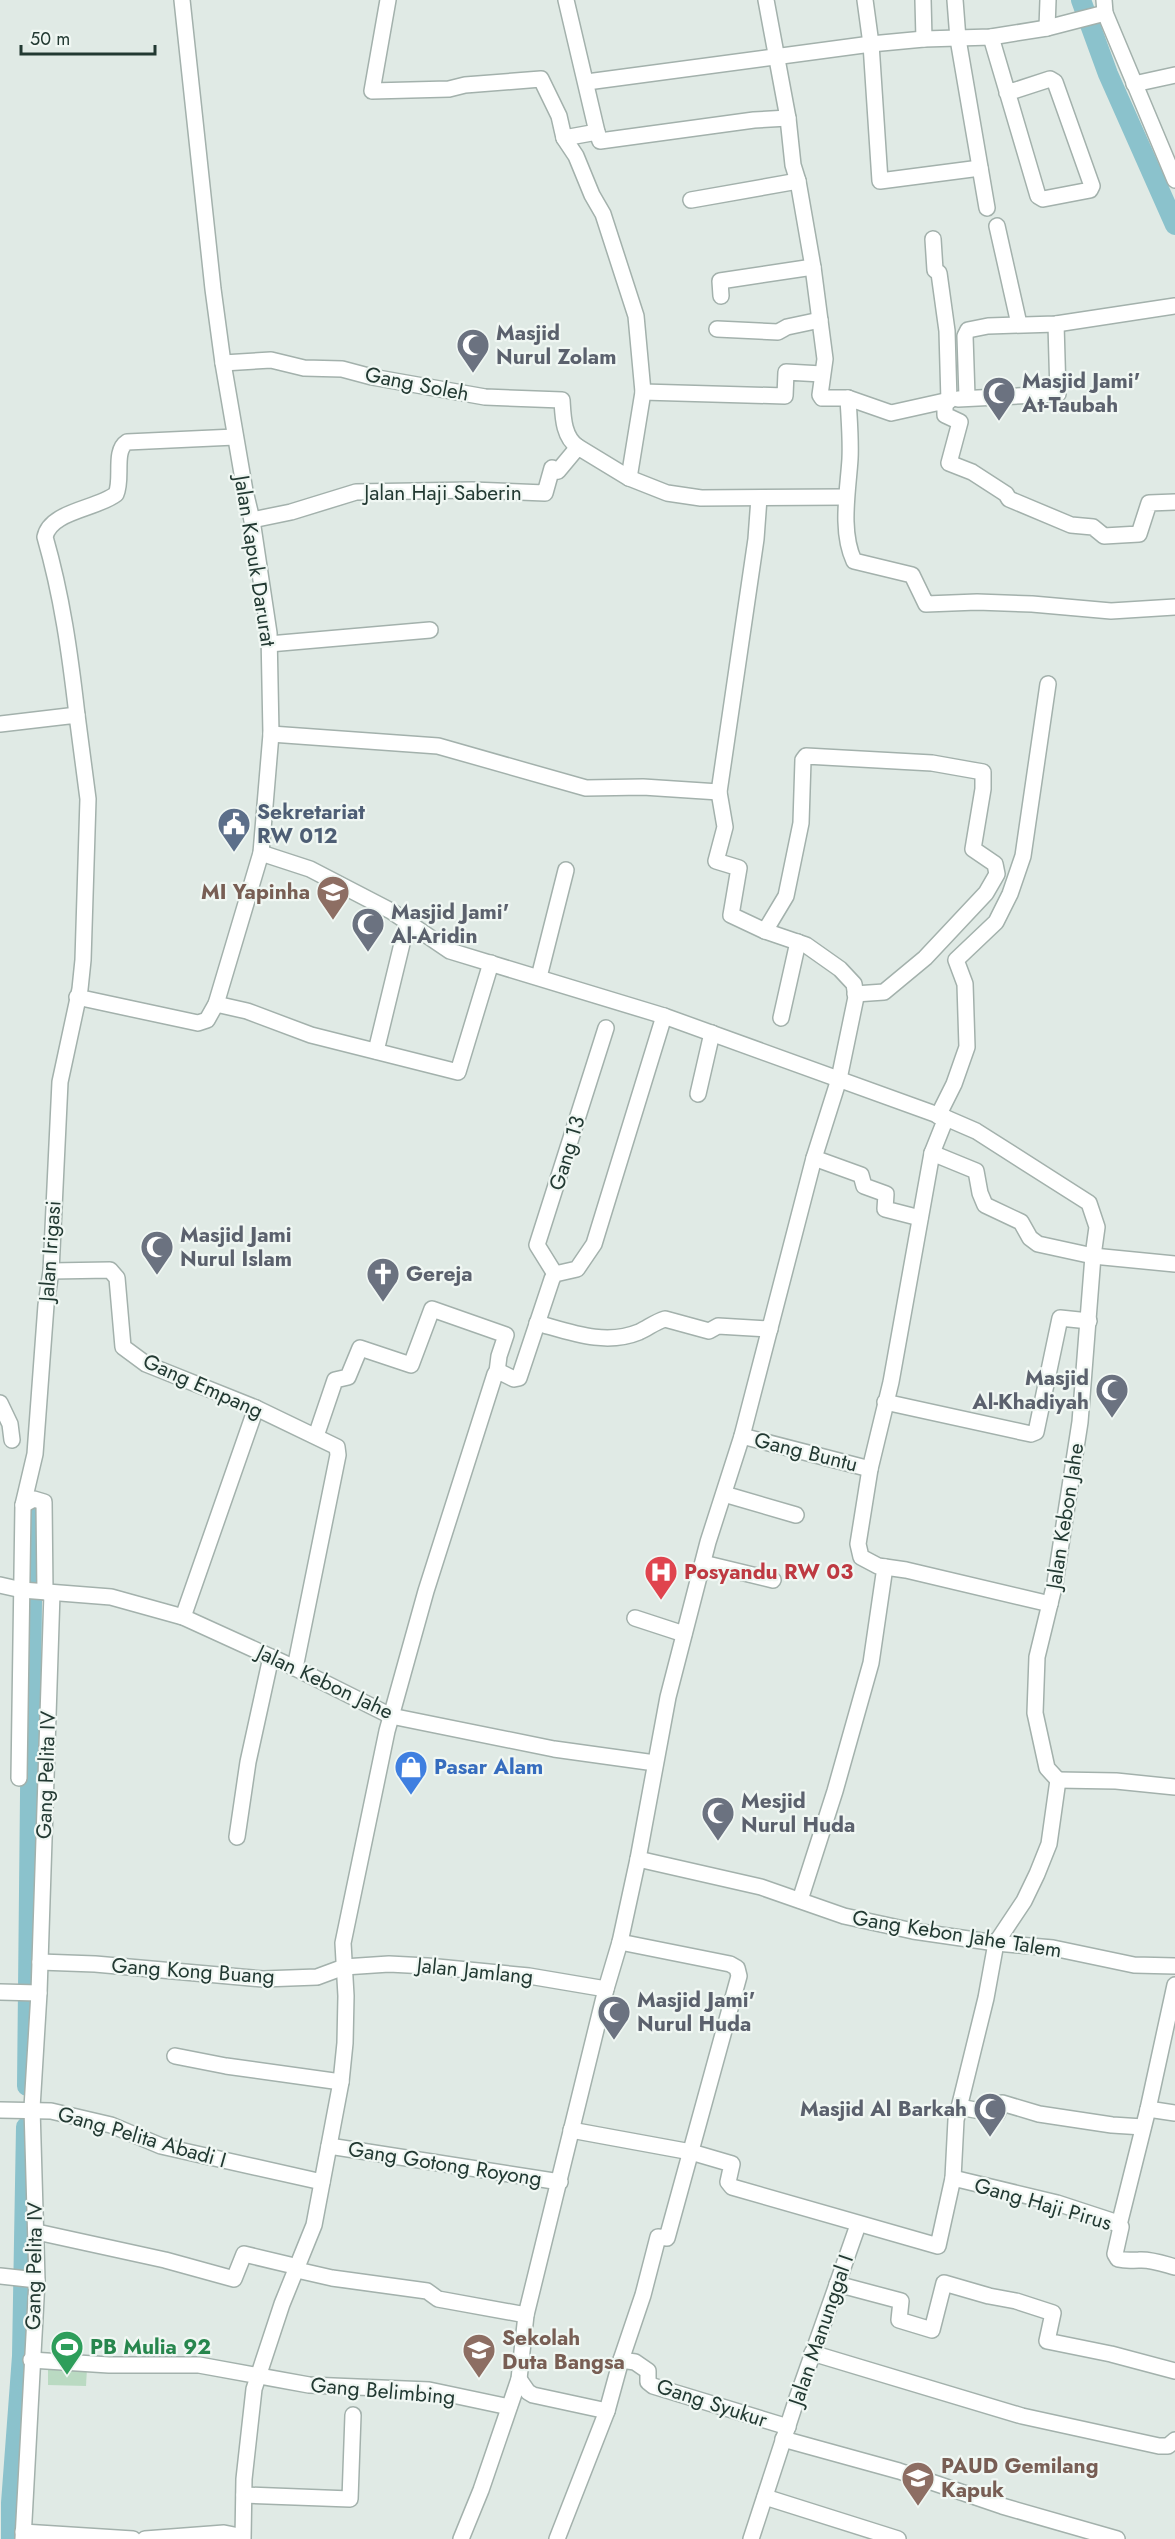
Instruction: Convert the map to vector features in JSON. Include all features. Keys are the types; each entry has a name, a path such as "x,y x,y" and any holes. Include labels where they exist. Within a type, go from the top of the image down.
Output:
{"street":[{"name":"Jalan Kapuk Darurat","path":"182,0 201,190 223,363 252,520 269,644 271,734 261,853 216,1004"},
{"path":"388,0 372,91 449,89 465,85 541,79 559,116 564,138 576,156 592,195 603,214 636,316 643,392 629,478"},
{"path":"566,0 600,141 754,120 788,118"},
{"path":"766,0 788,118 793,165 813,267 825,359 820,395 822,398 848,398 891,413 966,397 1058,394 1056,324"},
{"path":"865,0 871,44 880,181 980,168"},
{"path":"923,0 924,39"},
{"path":"955,0 958,39 987,208"},
{"path":"1048,0 1050,27"},
{"path":"586,82 871,44 924,39 991,37 1050,27 1100,10 1175,180"},
{"path":"991,37 1007,93 1038,196 1043,199 1090,190 1092,186 1055,82 1050,80 1007,93"},
{"path":"1134,84 1175,75"},
{"path":"564,138 597,132"},
{"path":"692,200 798,182"},
{"path":"997,226 1019,324"},
{"path":"933,239 935,270 939,273 947,331 945,415 960,422 948,463 972,472 1006,494 1009,499 1071,525 1094,527 1104,536 1139,534 1149,502 1175,502"},
{"path":"721,296 720,281 813,267"},
{"path":"966,397 964,336 968,330 1019,324 1056,324 1175,306"},
{"path":"717,329 778,332 787,327 820,320"},
{"name":"Gang Soleh","path":"223,363 271,360 304,368 342,369 372,377 485,397 562,400 565,428 573,443 578,447"},
{"path":"643,392 785,396 786,372 822,374"},
{"path":"848,398 850,458 846,497 849,550 854,561 912,575 926,604 977,602 1111,611 1175,607"},
{"name":"Jalan Irigasi","path":"19,1778 25,1590 23,1505 35,1454 46,1305 51,1272 60,1082 83,960 88,799 69,644 56,576 45,537 46,532 57,520 102,503 116,494 120,484 121,450 127,442 236,437"},
{"path":"578,447 629,478 667,493 701,498 846,497"},
{"name":"Jalan Haji Saberin","path":"252,520 291,512 356,492 471,490 545,493 552,468 558,471 578,447"},
{"path":"461,2539 519,2379 526,2315 606,1989 620,1942 668,1697 703,1563 742,1436 814,1158 839,1079 853,1015 854,984 840,969 807,945 765,931 731,915 739,868 716,861 725,827 719,792 756,539 759,498"},
{"path":"269,644 430,630"},
{"path":"1048,684 1023,856 1010,894 996,922 956,960 964,984 967,1047 932,1153 915,1257 870,1469 858,1544 859,1553 866,1561 885,1567 1050,1604"},
{"path":"0,724 77,715"},
{"path":"271,734 438,746 586,788 643,787 719,792"},
{"path":"765,931 786,896 801,823 803,760 806,756 933,763 984,772 973,849 995,864 997,874 986,893 925,958 884,992 855,994"},
{"name":"Jalan Kebon Jahe","path":"261,853 310,869 391,911 450,951 664,1016 976,1131 1089,1203 1097,1227 1080,1422 1050,1604 1037,1657 1035,1713 1047,1768 1058,1780"},
{"path":"539,977 566,870"},
{"path":"376,1051 407,923"},
{"path":"781,1018 798,942"},
{"path":"77,997 198,1023 207,1020 216,1004 247,1011 311,1035 459,1071 491,963"},
{"path":"497,1372 516,1380 519,1378 555,1274 577,1269 594,1244 664,1016"},
{"name":"Gang 13","path":"555,1274 537,1245 606,1028"},
{"path":"698,1094 712,1033"},
{"path":"932,1153 976,1171 985,1205 1021,1222 1033,1242 1093,1256 1175,1264"},
{"path":"814,1158 861,1175 864,1186 886,1194 885,1209 920,1218"},
{"name":"Gang Empang","path":"51,1272 110,1270 117,1278 123,1347 146,1364 256,1408 337,1447 338,1455 295,1668"},
{"path":"146,2539 224,2533 242,2539 248,2428 257,2377 282,2304 314,2225 341,2082 346,1996 343,1943 391,1716 426,1592 497,1372 499,1356 506,1335 432,1309 411,1365 360,1348 348,1377 335,1380 316,1436"},
{"path":"885,1402 1031,1434 1035,1432 1060,1318 1089,1321"},
{"path":"537,1323 589,1338 611,1338 638,1332 664,1319 709,1331 718,1326 770,1329"},
{"path":"0,1403 10,1424 12,1440"},
{"path":"183,1617 256,1408"},
{"name":"Gang Buntu","path":"742,1436 870,1469"},
{"path":"724,1494 796,1515"},
{"path":"23,1505 34,1499 44,1502 47,1592"},
{"path":"703,1563 773,1580"},
{"path":"800,1900 835,1791 871,1663 885,1567"},
{"name":"Jalan Kebon Jahe","path":"0,1585 25,1590 111,1597 183,1617 295,1668 391,1716 554,1749 656,1763"},
{"name":"Gang Pelita IV","path":"23,2536 37,2232 28,2109 40,1962 47,1592"},
{"path":"635,1618 684,1634"},
{"path":"237,1837 248,1762 271,1657"},
{"path":"953,2178 959,2107 986,1998 996,1943 1024,1901 1049,1844 1058,1780 1116,1781 1175,1787"},
{"name":"Gang Kebon Jahe Talem","path":"638,1859 761,1887 855,1918 913,1930 996,1943 1053,1948 1134,1965 1175,1966"},
{"path":"557,2539 607,2410 643,2295 658,2237 667,2238 738,1973 736,1968 730,1964 620,1942"},
{"name":"Gang Kong Buang","path":"40,1962 95,1964 263,1979 317,1977 344,1967"},
{"name":"Jalan Jamlang","path":"344,1967 389,1964 428,1966 529,1976 606,1989"},
{"path":"1119,2225 1148,2109 1175,1985"},
{"path":"4,1992 37,1993"},
{"path":"175,2056 226,2066 341,2082"},
{"path":"959,2107 998,2114 1002,2103 1039,2115 1112,2126 1143,2127"},
{"path":"1148,2109 1175,2113"},
{"name":"Gang Pelita Abadi I","path":"0,2110 51,2110 111,2125 163,2147 322,2182"},
{"path":"571,2130 691,2152 733,2165 728,2182 732,2187 858,2224"},
{"name":"Gang Gotong Royong","path":"329,2146 560,2182"},
{"name":"Gang Haji Pirus","path":"858,2224 940,2245 953,2178 1057,2203 1119,2225 1121,2229 1115,2254 1118,2259 1127,2262 1146,2260 1175,2267"},
{"name":"Jalan Manunggal I","path":"751,2539 812,2353 858,2224"},
{"path":"37,2232 165,2260 232,2278 236,2277 244,2254 332,2278 427,2291 438,2299 526,2315"},
{"path":"6,2277 34,2279"},
{"path":"837,2284 901,2301 899,2320 932,2330 944,2283 1016,2301 1053,2313 1047,2341 1111,2354 1175,2371"},
{"path":"812,2353 1022,2416 1159,2446 1168,2446 1175,2440"},
{"name":"Gang Belimbing","path":"31,2360 109,2365 199,2365 257,2377 330,2387 429,2390 509,2407"},
{"name":"Gang Syukur","path":"621,2360 635,2362 648,2371 648,2382 653,2386 786,2433"},
{"path":"519,2379 533,2396 607,2410"},
{"path":"244,2495 350,2499 353,2415"},
{"path":"786,2433 1002,2506 1117,2539"},
{"path":"765,2497 898,2539"},
{"path":"23,2536 133,2539"}],"green space":[{"name":"PB Mulia 92","path":"48,2366 87,2368 86,2386 48,2385"}],"waterway":[{"path":"1081,0 1108,74 1175,225"},
{"path":"27,2086 33,1504"},
{"path":"11,2539 11,2503 22,2356 26,2127"}],"place":[{"name":"Masjid Nurul Zolam","path":"473,374"},
{"name":"Masjid Jami' At-Taubah","path":"999,422"},
{"name":"Sekretariat RW 012","path":"234,853"},
{"name":"MI Yapinha","path":"333,921"},
{"name":"Masjid Jami' Al-Aridin","path":"368,953"},
{"name":"Masjid Jami Nurul Islam","path":"157,1276"},
{"name":"Gereja","path":"383,1303"},
{"name":"Masjid Al-Khadiyah","path":"1112,1419"},
{"name":"Posyandu RW 03","path":"661,1601"},
{"name":"Pasar Alam","path":"411,1796"},
{"name":"Mesjid Nurul Huda","path":"718,1842"},
{"name":"Masjid Jami' Nurul Huda","path":"614,2041"},
{"name":"Masjid Al Barkah","path":"990,2138"},
{"name":"PB Mulia 92","path":"67,2376"},
{"name":"Sekolah Duta Bangsa","path":"479,2379"},
{"name":"PAUD Gemilang Kapuk","path":"918,2507"}]}
